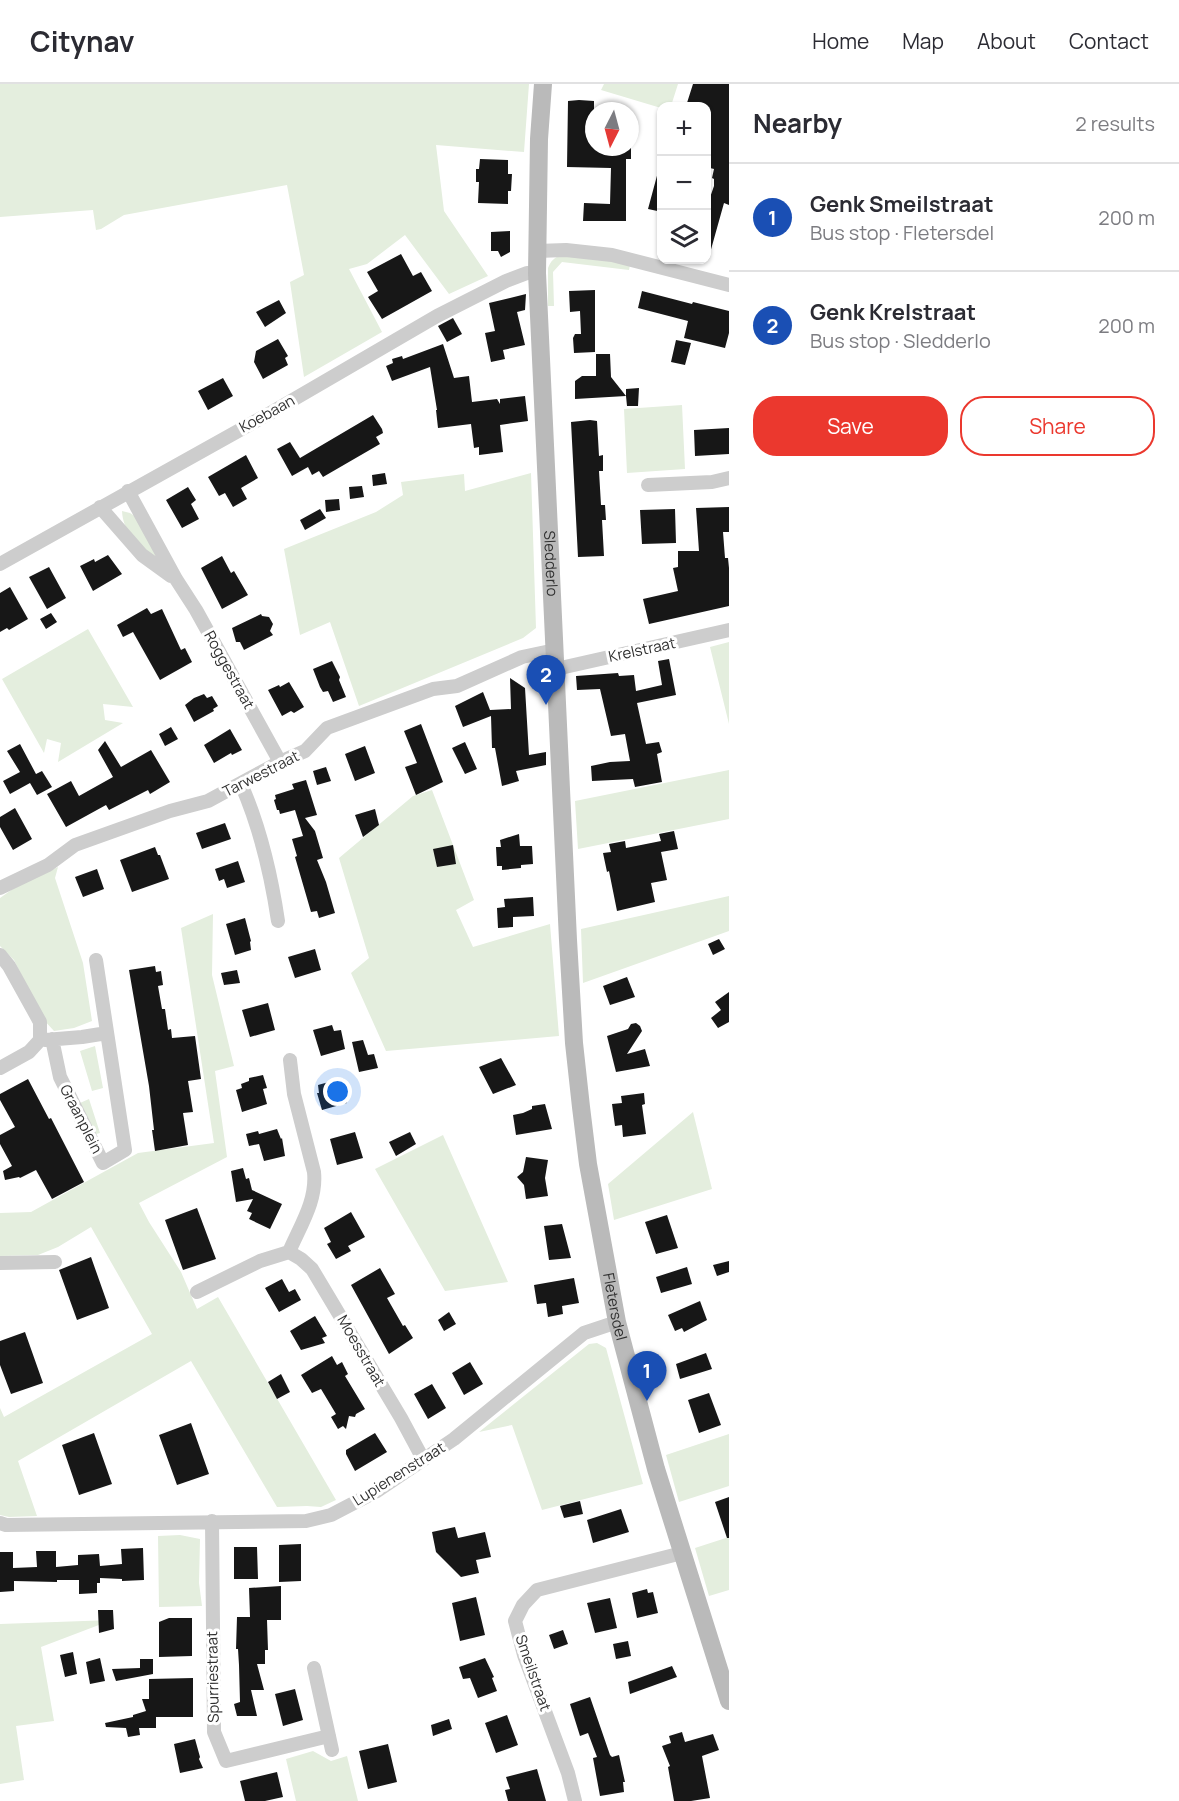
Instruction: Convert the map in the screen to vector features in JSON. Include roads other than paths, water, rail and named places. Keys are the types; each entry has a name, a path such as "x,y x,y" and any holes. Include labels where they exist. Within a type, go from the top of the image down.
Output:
{"street":[{"name":"Sledderlo","path":"543,84 539,139 537,273 574,1043"},
{"path":"537,251 566,250 612,255 729,285"},
{"name":"Koebaan","path":"0,564 272,412 437,316 506,281 527,273 537,273"},
{"path":"648,486 712,482 729,478"},
{"name":"Roggestraat","path":"128,491 280,762"},
{"name":"Roggestraat","path":"100,507 142,555 176,579"},
{"name":"Krelstraat","path":"556,669 729,630"},
{"name":"Tarwestraat","path":"1,885 48,865 75,845 170,811 208,801 305,751 327,728 433,689 457,686 522,657 555,650"},
{"path":"242,784 252,808 273,884 278,921"},
{"path":"0,955 9,966 40,1022 46,1040"},
{"name":"Graanplein","path":"46,1040 60,1077 103,1163 125,1150 96,960"},
{"path":"0,1068 46,1040 107,1033"},
{"name":"Fletersdel","path":"574,1043 588,1164 617,1322 656,1469 729,1701"},
{"path":"198,1292 260,1261 289,1252 312,1200 315,1185 314,1172 294,1094 290,1060"},
{"name":"Moesstraat","path":"289,1252 312,1269 401,1418 423,1460"},
{"path":"0,1263 55,1262"},
{"name":"Lupienenstraat","path":"0,1523 6,1525 306,1521 331,1515 377,1491 454,1439 584,1333 617,1322"},
{"name":"Spurriestraat","path":"212,1521 214,1732 226,1761 331,1743 314,1668"},
{"name":"Smeilstraat","path":"575,1801 568,1773 524,1655 515,1621 523,1605 537,1590 682,1553"}],"place":[{"name":"Genk Krelstraat","path":"546,705"},
{"name":"Genk Smeilstraat","path":"647,1401"}]}
